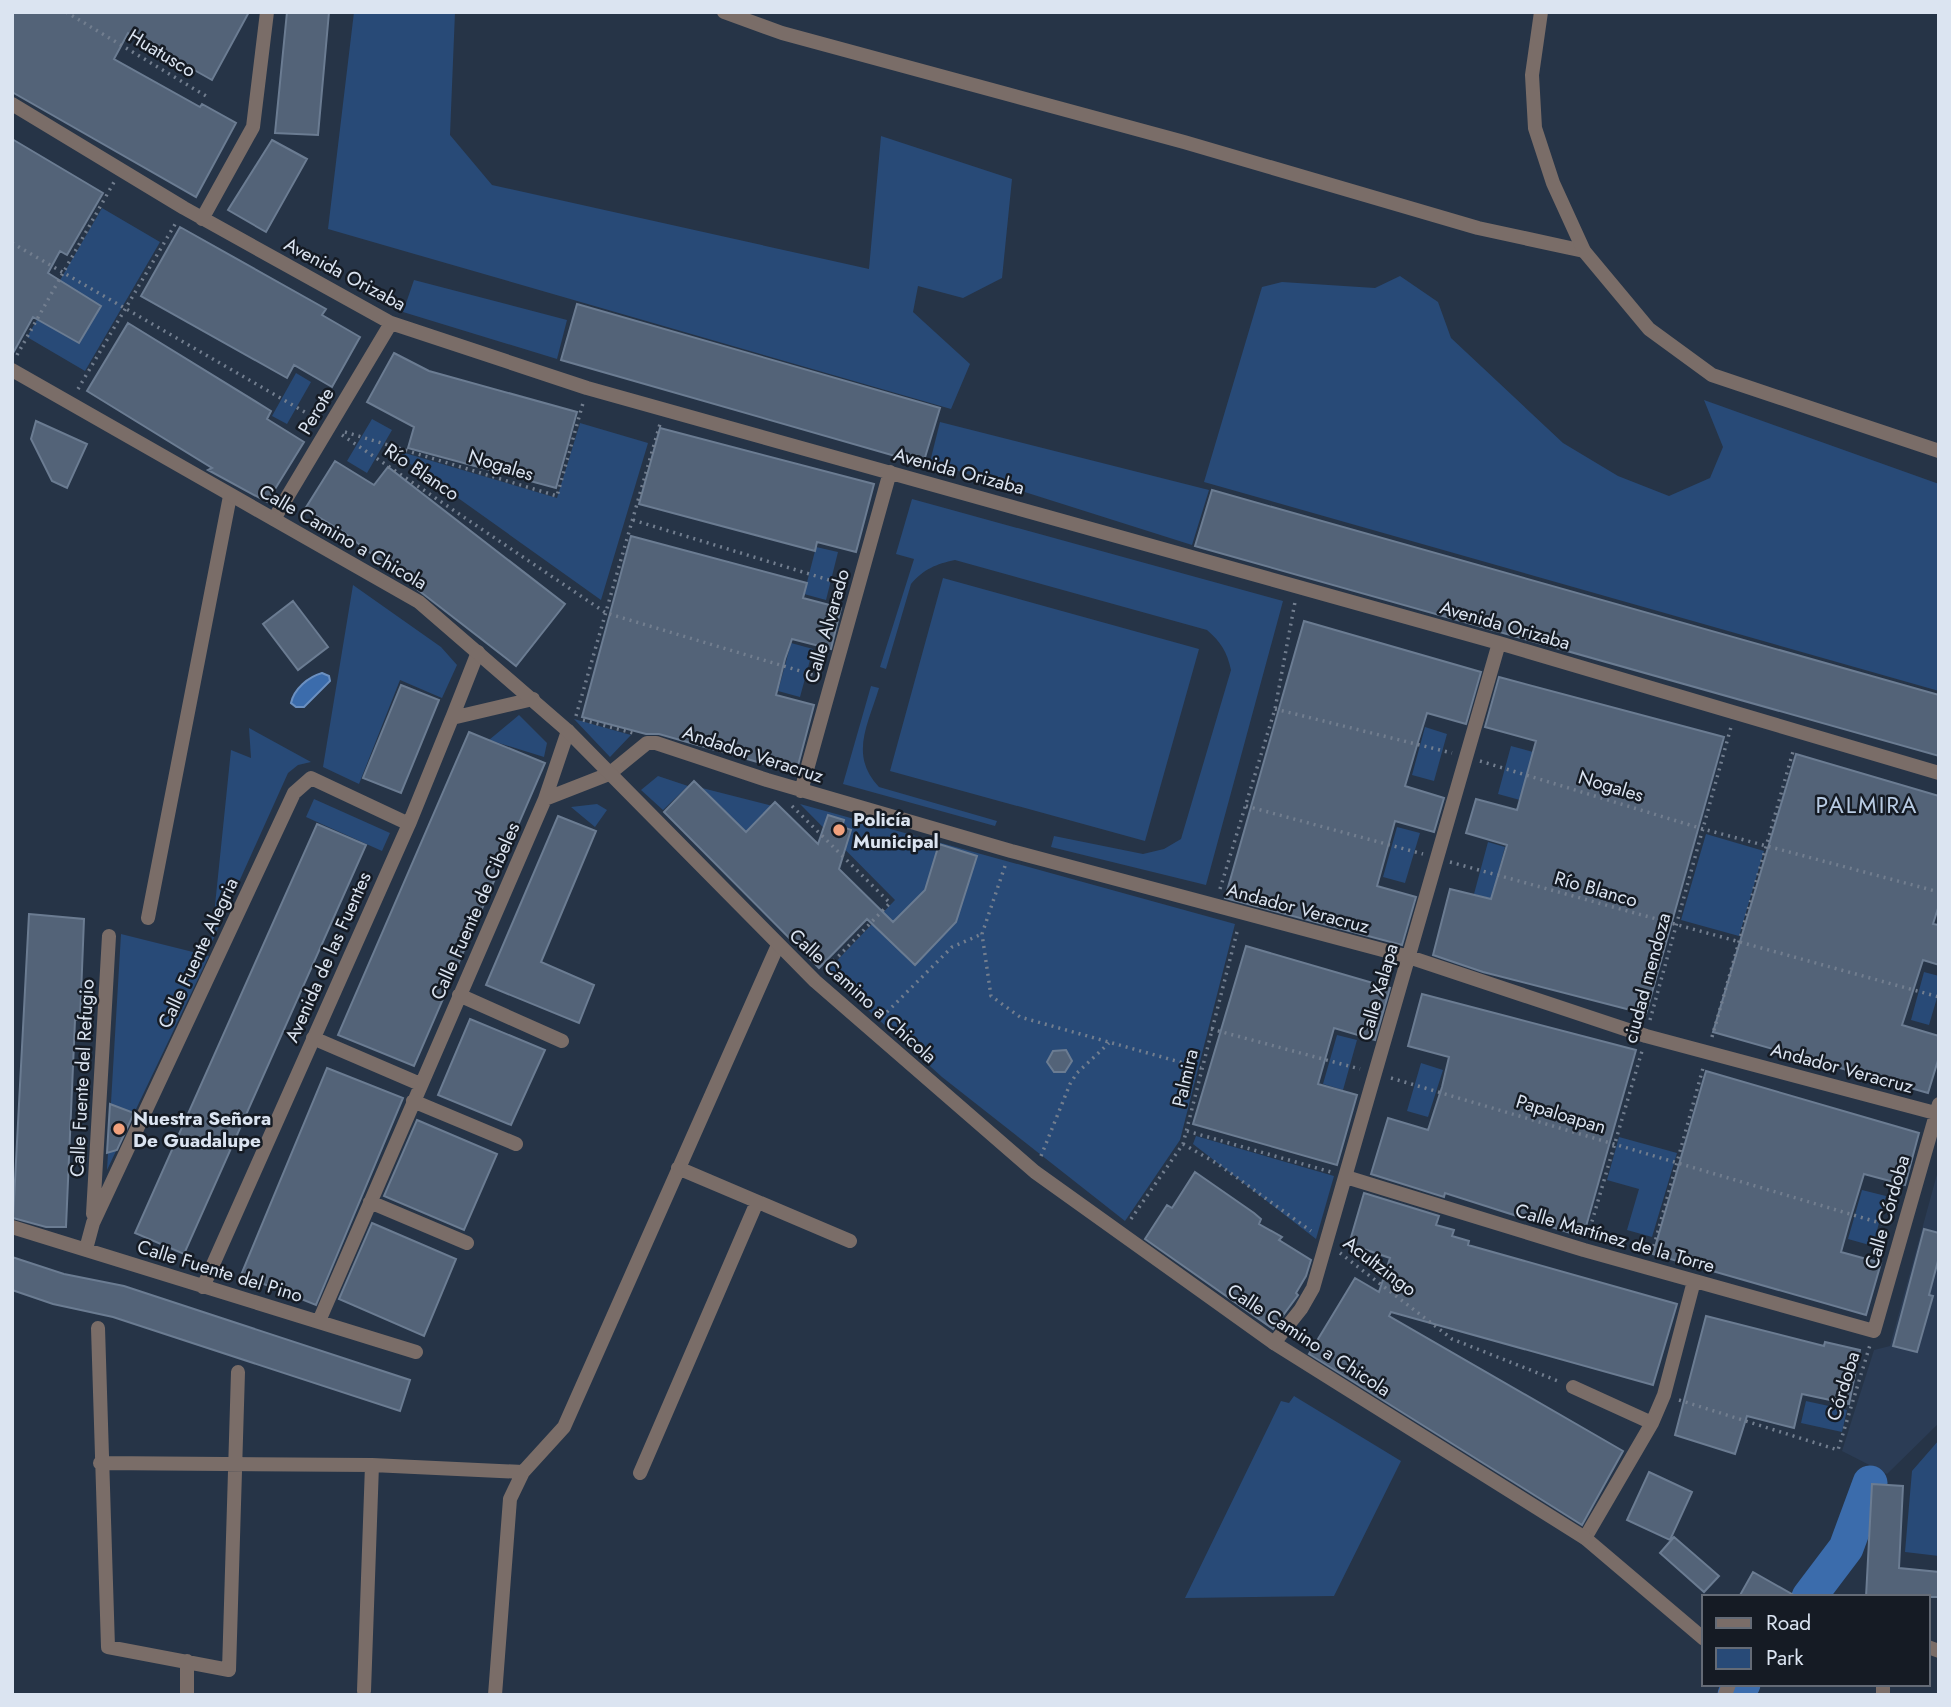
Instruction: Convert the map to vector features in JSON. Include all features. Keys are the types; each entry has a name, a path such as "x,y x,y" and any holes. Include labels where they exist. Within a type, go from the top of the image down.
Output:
{"street":[{"path":"202,219 253,127 267,12"},
{"path":"724,12 807,40 1222,153 1478,228 1584,251"},
{"path":"1541,12 1532,75 1535,128 1553,184 1584,251 1649,328 1712,375 1939,451"},
{"name":"Avenida Orizaba","path":"12,104 202,219 390,323 664,411 1499,643 1939,773"},
{"name":"Perote","path":"274,519 390,323"},
{"name":"Calle Camino a Chicola","path":"12,370 419,602 533,699 568,725 609,774 778,946 869,1031 1035,1172 1274,1343 1585,1538 1702,1637"},
{"name":"Calle Alvarado","path":"802,790 890,472"},
{"path":"148,918 230,496"},
{"name":"Calle Xalapa","path":"1274,1343 1301,1309 1313,1288 1499,643"},
{"name":"Avenida de las Fuentes","path":"203,1287 409,824 478,652"},
{"path":"452,718 533,699"},
{"name":"Calle Fuente de Cibeles","path":"413,1101 545,799 568,725"},
{"path":"545,799 609,774 646,743"},
{"name":"Andador Veracruz","path":"646,743 656,743 766,780 1011,851 1409,957 1646,1036 1938,1110"},
{"name":"Calle Fuente Alegria","path":"86,1249 93,1223 294,793 312,778 409,824"},
{"name":"Calle Fuente del Refugio","path":"93,1223 109,936"},
{"path":"495,1695 510,1499 523,1472 564,1427 778,946"},
{"path":"459,995 562,1041"},
{"path":"313,1038 420,1084"},
{"path":"319,1321 413,1101 516,1144"},
{"name":"Calle Córdoba","path":"1874,1331 1938,1110"},
{"path":"678,1168 850,1241"},
{"name":"Calle Martínez de la Torre","path":"1346,1177 1584,1250 1874,1331"},
{"path":"370,1202 467,1243"},
{"path":"640,1473 757,1202"},
{"name":"Calle Fuente del Pino","path":"12,1227 416,1352"},
{"path":"1585,1538 1652,1423 1664,1395 1694,1281"},
{"path":"98,1328 100,1464 108,1647 229,1670 233,1464 238,1372"},
{"path":"1573,1387 1652,1423"},
{"path":"100,1464 372,1465 523,1472"},
{"path":"364,1691 372,1465"},
{"path":"187,1661 187,1695"}],"path":[{"name":"Huatusco","path":"66,12 206,96"},
{"path":"12,363 120,171"},
{"path":"70,403 184,208"},
{"name":"Río Blanco","path":"12,243 330,427 606,613 832,681"},
{"name":"Nogales","path":"330,427 557,496 587,388"},
{"path":"646,743 636,734 568,725 606,613 664,411"},
{"path":"632,520 858,589"},
{"path":"1214,905 1275,709 1298,586"},
{"name":"Nogales","path":"1275,709 1466,756 1703,829 1939,892"},
{"name":"ciudad mendoza","path":"1584,1250 1646,1036 1734,713"},
{"path":"1647,1268 1799,732"},
{"path":"766,780 890,903 815,981"},
{"name":"Río Blanco","path":"1246,806 1939,997"},
{"path":"1011,851 982,934 991,996 1020,1017 1201,1068"},
{"name":"Palmira","path":"1120,1234 1183,1144 1242,913"},
{"path":"869,1031 952,947 982,934"},
{"name":"Papaloapan","path":"1211,1029 1375,1073 1902,1230"},
{"path":"1035,1172 1070,1084 1077,1073 1109,1042"},
{"path":"1187,1131 1346,1177"},
{"name":"Acultzingo","path":"1183,1144 1218,1164 1452,1339 1573,1387"},
{"name":"Córdoba","path":"1664,1395 1839,1450 1874,1331"}],"shaded area":[{"path":"322,673 329,676 330,681 304,707 296,707 291,703 302,684"},
{"path":"1939,1167 1939,1423 1887,1474 1842,1451 1874,1350 1890,1346"}],"green space":[{"path":"354,12 455,12 450,135 492,185 869,269 881,136 1012,179 1002,278 963,298 918,286 913,312 970,364 951,409 328,229"},
{"path":"102,208 160,242 85,371 27,337"},
{"path":"1400,276 1438,302 1451,338 1563,443 1618,476 1669,496 1710,478 1723,447 1704,400 1939,484 1939,691 1204,482 1262,287 1282,282 1375,288"},
{"path":"414,280 567,320 557,359 403,312"},
{"path":"296,373 311,382 287,424 272,416"},
{"path":"372,419 392,430 367,473 347,461"},
{"path":"940,422 1209,490 1192,545 930,462"},
{"path":"580,423 648,443 601,600 388,448 557,498"},
{"path":"912,499 1283,601 1206,885 1051,847 1054,836 1143,854 1164,849 1181,839 1231,670 1220,643 1207,630 955,560 931,568 911,584 886,669 880,667 914,559 896,554"},
{"path":"816,547 838,552 826,600 804,594"},
{"path":"943,578 1199,649 1145,841 890,771"},
{"path":"353,585 441,647 457,665 442,698 400,680 359,784 323,767"},
{"path":"791,643 813,649 800,697 778,691"},
{"path":"871,686 879,688 866,727 863,751 870,775 879,787 997,821 995,826 843,784"},
{"path":"519,715 547,743 544,757 489,740"},
{"path":"574,719 631,735 610,757"},
{"path":"1425,727 1447,734 1434,781 1412,775"},
{"path":"249,728 311,762 298,765 288,773 211,944 231,750 251,758"},
{"path":"1511,746 1533,752 1520,800 1498,794"},
{"path":"658,776 688,786 663,810 641,790"},
{"path":"702,788 773,806 746,831"},
{"path":"314,799 390,833 382,851 306,817"},
{"path":"597,804 607,810 595,827 571,807"},
{"path":"800,804 1235,924 1180,1140 1125,1221 942,1077 826,972 895,900"},
{"path":"1397,827 1420,833 1405,883 1383,877"},
{"path":"1706,834 1764,851 1739,936 1681,920"},
{"path":"1488,842 1505,847 1491,899 1474,894"},
{"path":"121,934 209,956 107,1170"},
{"path":"1924,972 1939,976 1939,991 1929,1025 1911,1020"},
{"path":"1337,1035 1357,1040 1343,1090 1323,1084"},
{"path":"1421,1063 1443,1070 1428,1117 1407,1111"},
{"path":"1196,1136 1334,1176 1316,1239 1193,1144"},
{"path":"1619,1137 1677,1153 1652,1237 1627,1230 1639,1189 1607,1180"},
{"path":"1862,1190 1886,1196 1873,1246 1848,1239"},
{"path":"1294,1396 1401,1461 1334,1596 1185,1598 1281,1401 1289,1403"},
{"path":"1806,1401 1847,1410 1842,1432 1801,1423"},
{"path":"1939,1440 1939,1556 1905,1552 1912,1471"}],"building":[{"path":"12,12 249,12 212,80 128,33 114,59 200,107 202,104 236,123 196,197 12,92"},
{"path":"287,12 329,12 318,135 275,133"},
{"path":"12,139 103,193 67,255 60,251 48,273 101,306 79,343 33,317 12,355"},
{"path":"272,140 307,159 266,232 228,210"},
{"path":"180,227 326,309 322,315 360,337 332,387 294,365 287,378 141,296"},
{"path":"577,304 940,408 923,464 561,360"},
{"path":"128,323 271,411 267,419 304,442 267,502 208,470 212,468 87,391"},
{"path":"394,353 429,371 577,412 556,488 408,448 414,427 367,402"},
{"path":"36,421 87,444 67,488 52,481 31,439"},
{"path":"660,428 874,484 856,552 817,542 815,551 639,504"},
{"path":"335,461 374,485 388,467 565,604 516,666 342,531 305,509"},
{"path":"1212,490 1939,695 1939,756 1195,546"},
{"path":"631,536 807,583 803,598 841,608 831,649 792,639 785,659 776,695 814,705 796,773 659,734 646,734 582,717"},
{"path":"293,601 328,647 298,670 263,624"},
{"path":"1304,621 1481,672 1466,724 1427,713 1405,786 1444,798 1434,832 1395,821 1377,886 1416,897 1402,945 1225,898"},
{"path":"1499,677 1724,737 1646,1014 1483,972 1433,955 1450,889 1491,899 1507,845 1466,833 1476,799 1517,810 1536,741 1485,727"},
{"path":"401,685 439,700 401,793 363,778"},
{"path":"469,732 545,763 414,1066 338,1035"},
{"path":"1796,754 1939,796 1939,905 1933,924 1939,925 1939,965 1923,960 1902,1025 1939,1036 1939,1057 1928,1093 1713,1032"},
{"path":"694,781 746,832 775,802 818,844 828,815 844,820 842,827 851,830 839,869 893,922 925,890 939,844 977,856 956,922 915,965 867,919 819,968 664,812"},
{"path":"558,816 596,831 541,962 594,985 579,1023 486,985"},
{"path":"317,824 366,845 184,1254 135,1233"},
{"path":"29,914 84,919 80,1020 75,1020 66,1227 46,1227 13,1218"},
{"path":"1246,946 1390,988 1375,1040 1334,1028 1318,1084 1357,1095 1337,1165 1193,1124"},
{"path":"1422,994 1636,1050 1583,1237 1445,1193 1444,1197 1371,1174 1388,1118 1428,1130 1442,1087 1449,1057 1408,1046"},
{"path":"470,1019 545,1050 511,1125 438,1095"},
{"path":"1066,1050 1072,1061 1065,1072 1054,1072 1047,1062 1053,1051"},
{"path":"327,1068 403,1098 316,1305 241,1275"},
{"path":"1706,1071 1919,1133 1905,1185 1864,1174 1849,1223 1841,1252 1881,1263 1866,1315 1653,1254"},
{"name":"Nuestra Señora De Guadalupe","path":"110,1104 134,1113 117,1150 107,1153"},
{"path":"417,1120 497,1154 464,1230 384,1196"},
{"path":"1195,1172 1254,1213 1261,1219 1259,1224 1282,1237 1279,1240 1311,1260 1296,1293 1298,1295 1273,1329 1145,1239 1167,1205 1172,1208"},
{"path":"1364,1193 1439,1216 1436,1225 1454,1230 1452,1236 1469,1241 1468,1245 1677,1304 1653,1385 1391,1312 1389,1316 1623,1451 1582,1525 1309,1354 1355,1278 1379,1292 1390,1258 1349,1244"},
{"path":"372,1223 456,1259 424,1336 339,1299"},
{"path":"1924,1229 1939,1233 1939,1257 1929,1295 1933,1296 1917,1352 1893,1346"},
{"path":"12,1257 64,1274 124,1286 410,1380 400,1411 113,1317 53,1304 12,1290"},
{"path":"1706,1316 1824,1346 1825,1342 1860,1350 1849,1404 1802,1394 1794,1428 1747,1416 1735,1454 1675,1435"},
{"path":"1649,1472 1692,1492 1670,1540 1627,1520"},
{"path":"1872,1484 1903,1486 1899,1568 1939,1572 1939,1597 1866,1595"},
{"path":"1674,1537 1719,1576 1704,1592 1660,1553"},
{"path":"1753,1572 1793,1595 1740,1595"}],"waterway":[{"path":"1811,1595 1846,1548 1870,1483"},
{"path":"1735,1695 1742,1686"}],"place":[{"name":"Policía Municipal","path":"839,830"},
{"name":"Nuestra Señora De Guadalupe","path":"119,1129"}],"district":[{"name":"PALMIRA","path":"1867,805"}]}
